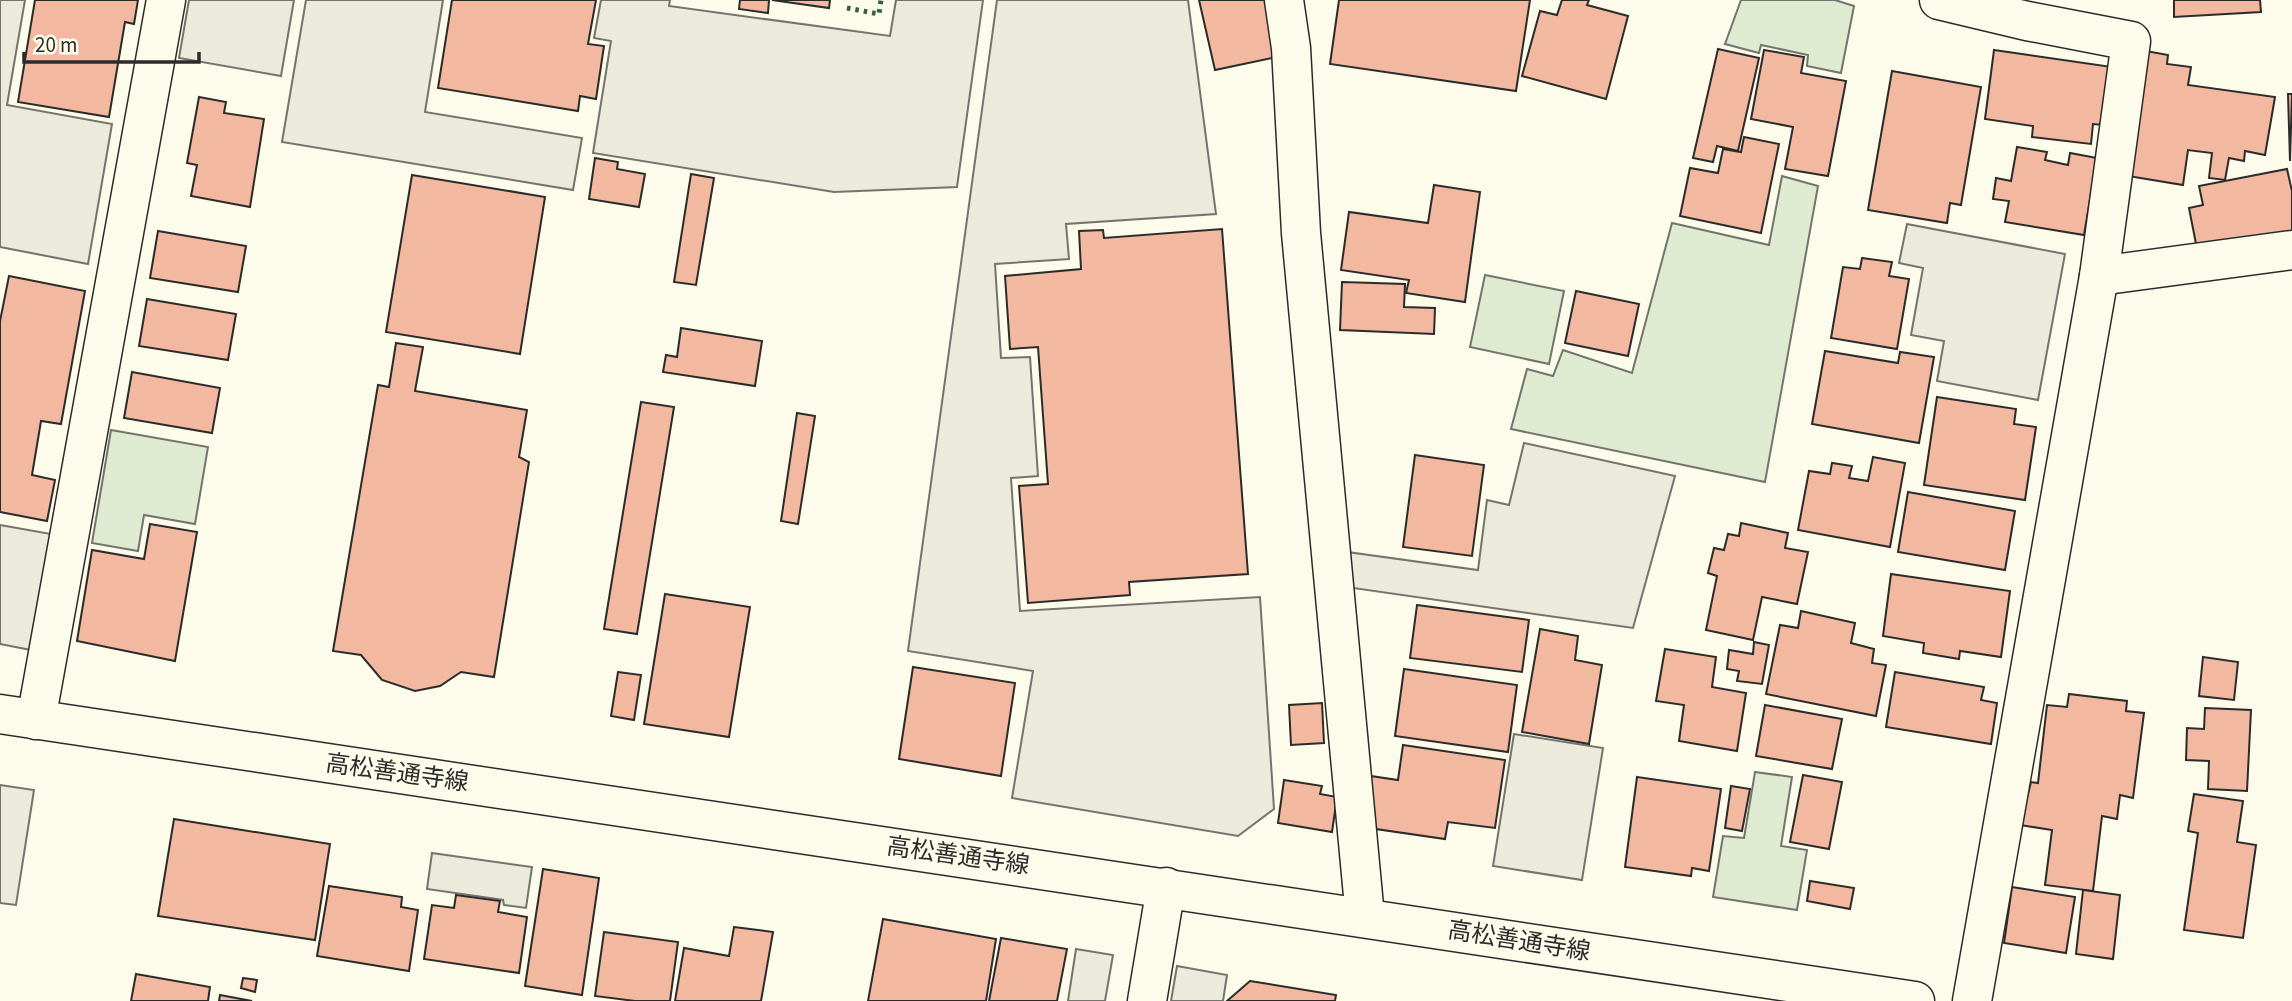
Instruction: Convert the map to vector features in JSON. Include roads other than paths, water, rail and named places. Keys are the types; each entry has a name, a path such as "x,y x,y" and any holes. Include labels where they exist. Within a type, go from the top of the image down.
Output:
{"main road":[{"path":"18,717 166,0"},
{"path":"1284,0 1291,48 1301,233 1365,918"},
{"path":"1939,0 2027,21 2131,41 2099,276 1972,1001"},
{"path":"2099,276 2292,250"},
{"name":"高松善通寺線","path":"18,717 1915,1001"},
{"path":"1147,1001 1166,887"}]}
